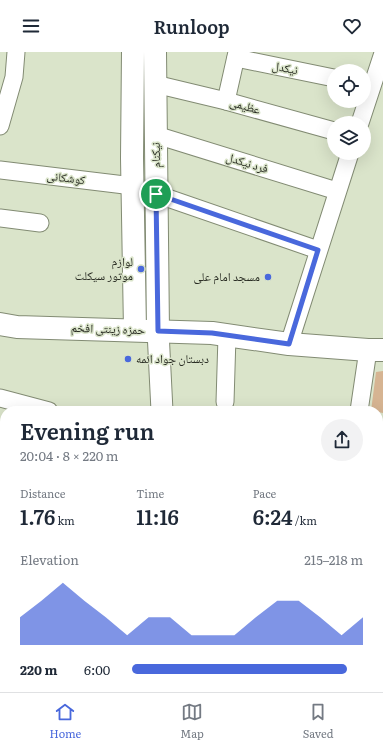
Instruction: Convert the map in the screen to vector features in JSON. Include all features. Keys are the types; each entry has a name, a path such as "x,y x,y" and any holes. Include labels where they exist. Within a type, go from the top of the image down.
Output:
{"main road":[{"name":"نیکنام","path":"133,52 135,330"},
{"name":"نیکنام","path":"155,52 158,331"},
{"name":"حمزه زینتی افخم","path":"0,324 17,327 212,333 289,344 375,350"}],"street":[{"path":"0,126 14,77 16,52"},
{"path":"371,79 383,53"},
{"name":"نیکدل","path":"226,101 237,55 327,76"},
{"name":"عظیمی","path":"155,84 226,101 327,129"},
{"name":"فرد نیکدل","path":"156,135 337,191"},
{"path":"289,344 348,160"},
{"name":"کوشکانی","path":"0,170 133,186"},
{"path":"156,194 318,250"},
{"path":"0,218 40,223"},
{"path":"158,331 162,406"},
{"path":"225,402 227,336"},
{"path":"360,406 375,350"},
{"path":"0,398 30,406"}],"shaded area":[{"path":"383,371 383,406 372,406 376,372"}],"place":[{"name":"لوازم موتور سیکلت","path":"141,269"},
{"name":"مسجد امام علی","path":"268,277"},
{"name":"دبستان جواد ائمه","path":"128,359"}],"route":[{"path":"156,194 318,250 289,344 212,333 158,331 156,194"}]}
